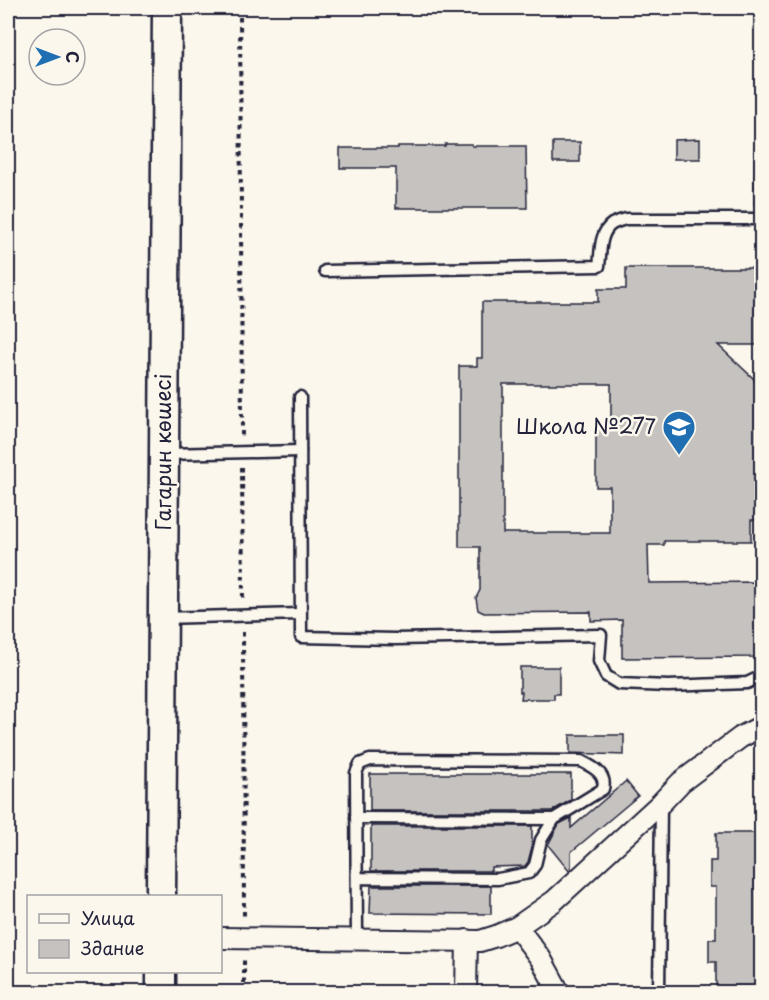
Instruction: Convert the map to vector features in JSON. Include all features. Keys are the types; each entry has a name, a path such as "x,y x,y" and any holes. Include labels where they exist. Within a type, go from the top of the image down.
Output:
{"street":[{"name":"Гагарин көшесі","path":"161,895 167,8"},
{"path":"222,938 480,941 488,939 517,927 554,901 681,782 741,737 762,726"},
{"path":"517,927 540,959 559,993"},
{"path":"466,993 468,940"},
{"path":"161,973 161,993"}],"lane":[{"path":"325,271 599,266 604,235 611,225 627,219 762,219"},
{"path":"300,397 301,637 395,639 601,635 599,661 606,676 619,684 668,686 747,683 762,676"},
{"path":"164,454 300,451"},
{"path":"163,618 300,614"},
{"path":"357,878 498,879 529,873 535,865 541,840 554,819 603,789 605,782 602,774 581,761 370,759 360,764 356,773 357,939"},
{"path":"659,993 661,803"},
{"path":"356,818 554,819"}],"path":[{"path":"240,8 244,993"}],"shaded area":[{"path":"755,138 761,138 761,205 754,205"}],"building":[{"path":"700,139 700,159 674,159 674,140"},
{"path":"553,142 580,142 580,162 553,162"},
{"path":"445,144 526,146 527,208 396,208 396,168 340,168 340,148 398,148 398,146 445,146"},
{"name":"Школа №277","path":"626,268 762,268 762,345 718,345 754,379 762,405 762,520 751,520 751,541 664,541 664,545 648,545 649,583 762,582 762,657 622,658 622,620 591,621 591,612 484,613 478,610 476,598 480,590 480,547 459,547 459,366 477,366 477,358 482,358 482,302 598,302 598,289 626,289","holes":["503,384 611,384 611,424 596,424 596,487 610,487 610,533 503,533"]},
{"path":"520,667 559,667 559,694 554,694 554,699 521,699"},
{"path":"570,735 624,735 624,755 570,753"},
{"path":"370,774 571,774 571,800 552,811 370,811"},
{"path":"626,781 638,796 571,852 569,871 548,845 559,824 571,818 571,828"},
{"path":"371,826 532,826 532,847 525,866 491,867 491,871 371,871"},
{"path":"716,833 758,833 758,988 716,988 716,962 709,962 709,939 716,939 716,887 710,887 710,861 716,861"},
{"path":"371,886 491,886 491,914 370,913"}],"place":[{"name":"Школа №277","path":"679,456"}]}
